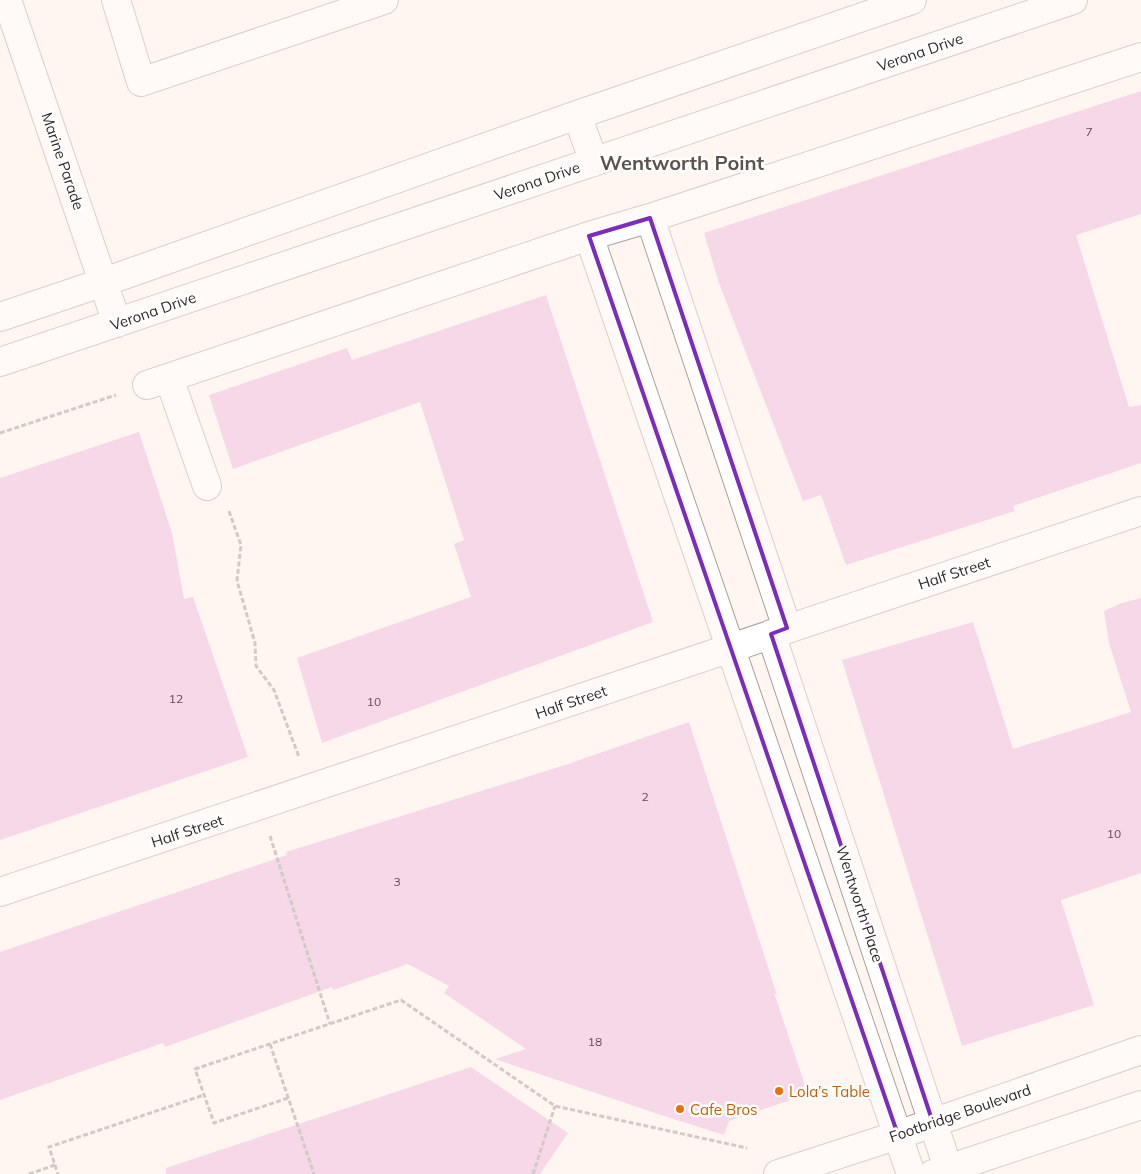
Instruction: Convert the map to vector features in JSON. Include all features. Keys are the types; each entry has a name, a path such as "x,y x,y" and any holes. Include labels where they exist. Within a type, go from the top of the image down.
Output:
{"street":[{"name":"Marine Parade","path":"7,0 118,323"},
{"path":"116,0 141,82 384,0"},
{"path":"0,317 912,0"},
{"name":"Verona Drive","path":"0,362 1073,0"},
{"path":"217,495 158,381 589,236 650,218 1141,57"},
{"path":"577,115 594,162"},
{"name":"Wentworth Place","path":"650,218 932,1123 944,1172"},
{"path":"589,236 911,1174"},
{"name":"Half Street","path":"0,892 1141,511"},
{"name":"Footbridge Boulevard","path":"778,1174 898,1135 1141,1050"},
{"path":"944,1172 1141,1105"}],"path":[{"path":"0,433 158,381"},
{"path":"217,495 241,545 237,581 255,643 256,666 274,690 302,765"},
{"path":"279,864 330,1024"},
{"path":"288,1098 214,1122 195,1069 401,1000 554,1106 747,1148"},
{"path":"270,1044 314,1174"},
{"path":"58,1174 49,1147 204,1095"},
{"path":"533,1174 554,1106"},
{"path":"29,1174 55,1165"}],"highlighted area":[{"path":"650,218 787,628 771,634 933,1123 898,1135 589,236"}],"building":[{"path":"1141,91 1141,214 1076,235 1129,407 1141,405 1141,463 1013,506 1015,511 846,565 821,495 803,501 719,283 704,233"},
{"path":"546,295 653,622 322,743 297,658 471,597 454,544 464,540 420,402 233,469 209,395 347,348 352,360"},
{"path":"139,432 172,533 184,599 193,597 248,757 0,840 0,478"},
{"path":"1141,598 1141,873 1061,900 1094,1005 962,1046 842,660 973,622 1013,749 1131,712 1109,643 1104,611 1122,603"},
{"path":"689,722 777,995 774,993 808,1094 729,1121 724,1135 661,1115 495,1059 526,1049 444,993 449,986 408,964 333,990 332,987 165,1047 163,1043 0,1100 0,952 287,855 286,852 568,764"},
{"path":"471,1067 568,1133 540,1174 166,1174 166,1168"}],"place":[{"name":"Lola’s Table","path":"779,1091"},
{"name":"Cafe Bros","path":"680,1109"}],"district":[{"name":"Wentworth Point","path":"682,162"}]}
